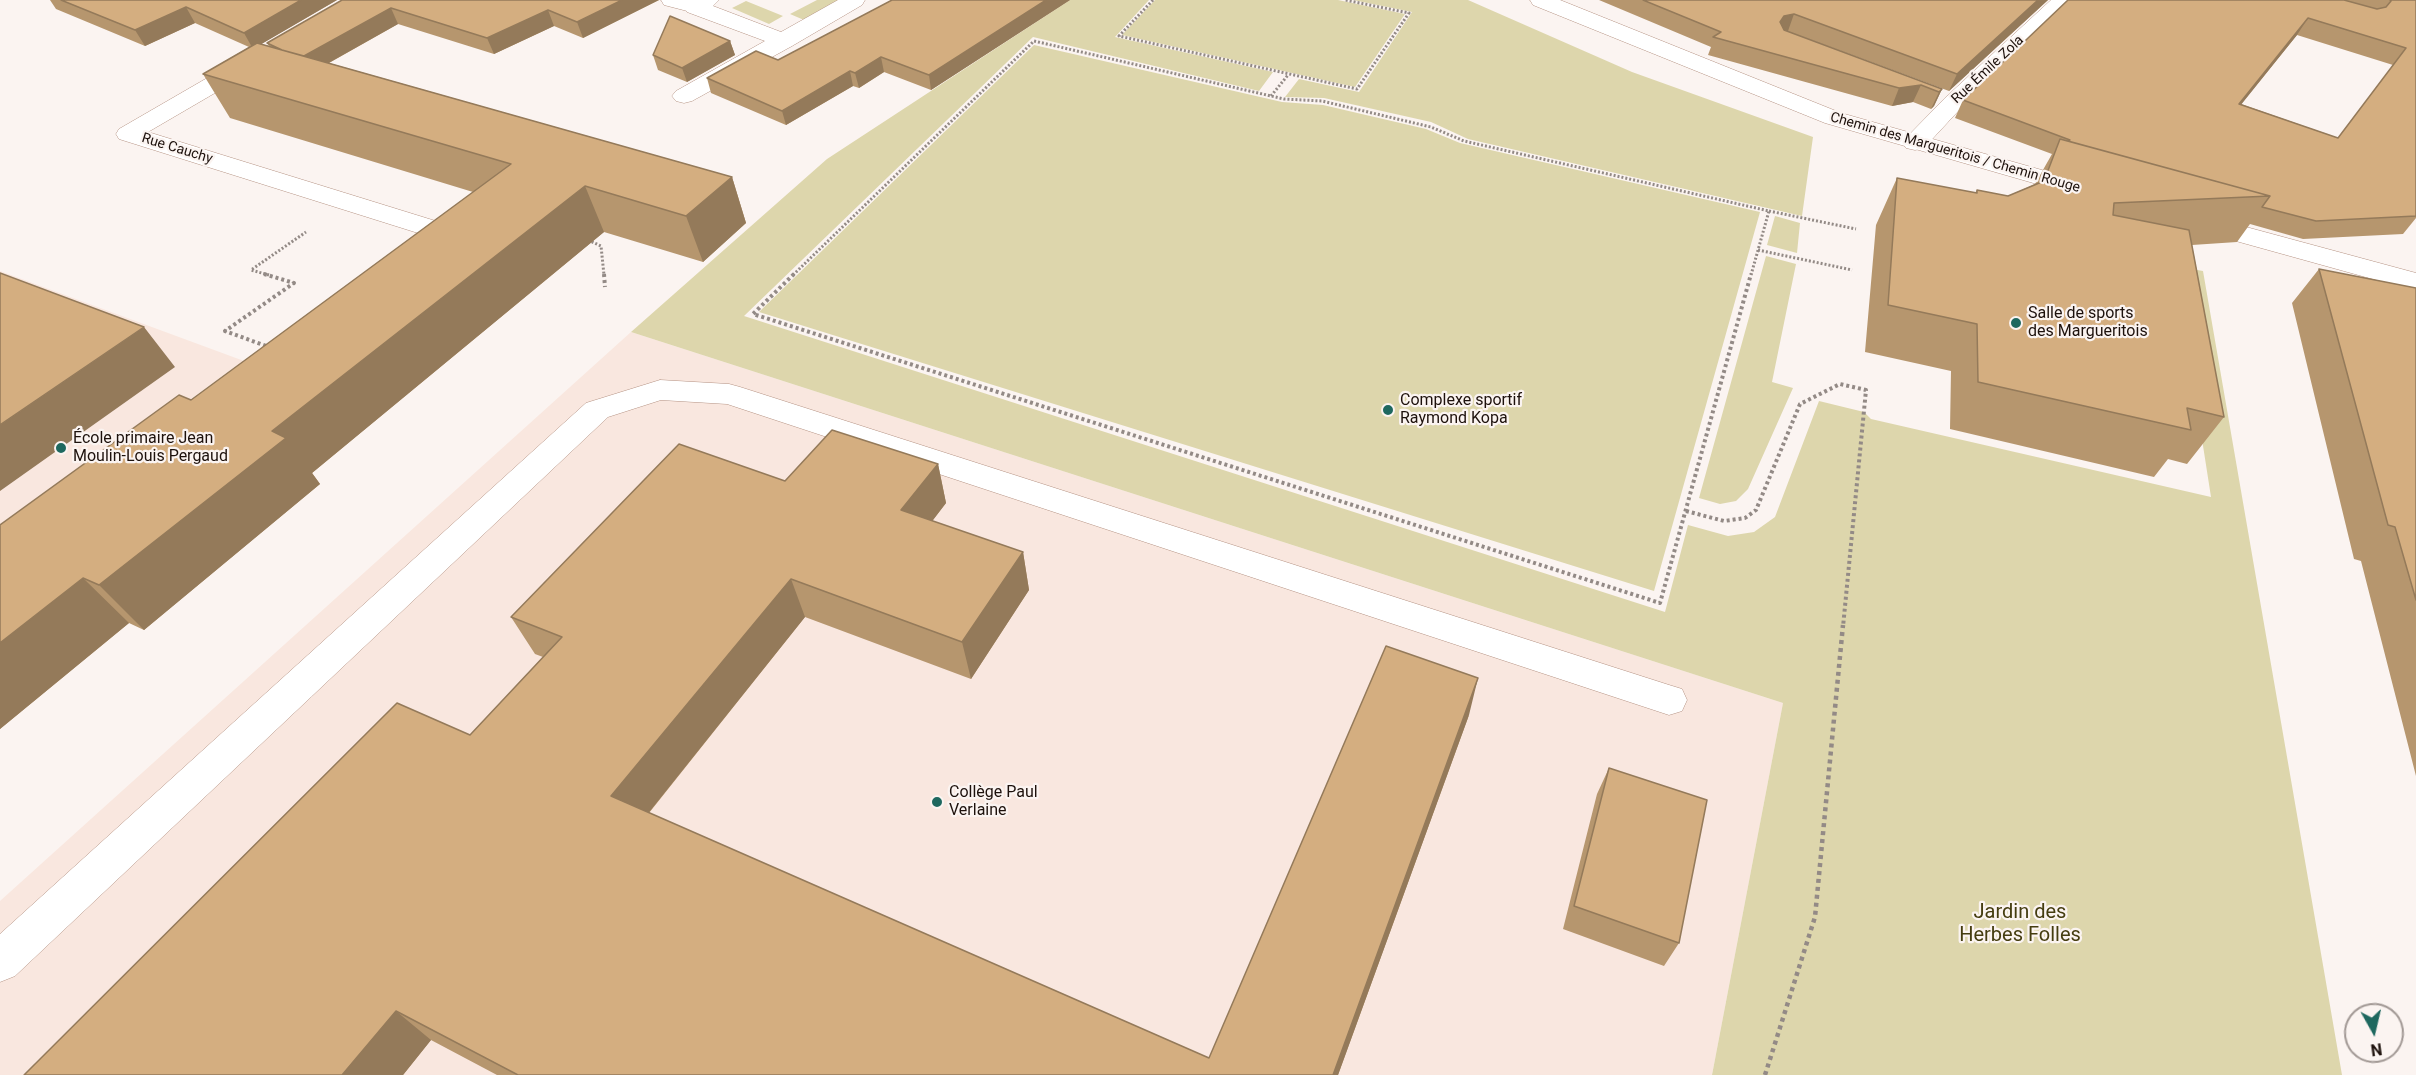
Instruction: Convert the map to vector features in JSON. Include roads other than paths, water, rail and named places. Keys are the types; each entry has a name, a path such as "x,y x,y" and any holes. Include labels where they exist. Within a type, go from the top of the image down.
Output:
{"street":[{"path":"672,0 701,3 784,40"},
{"path":"684,96 854,0"},
{"name":"Chemin des Margueritois / Chemin Rouge","path":"1541,0 1804,108 1915,143 2102,195"},
{"name":"Rue Émile Zola","path":"1915,143 1943,99 2063,0"},
{"name":"Rue Cauchy","path":"272,49 128,134 446,233 417,254"},
{"path":"2181,217 2416,282"},
{"path":"0,962 597,411 660,390 729,394 1669,700"}],"place":[{"name":"Salle de sports des Margueritois","path":"2016,323"},
{"name":"Complexe sportif Raymond Kopa","path":"1388,410"},
{"name":"École primaire Jean Moulin-Louis Pergaud","path":"61,448"},
{"name":"Collège Paul Verlaine","path":"937,802"}],"park label":[{"name":"Jardin des Herbes Folles","path":"2020,924"}]}
